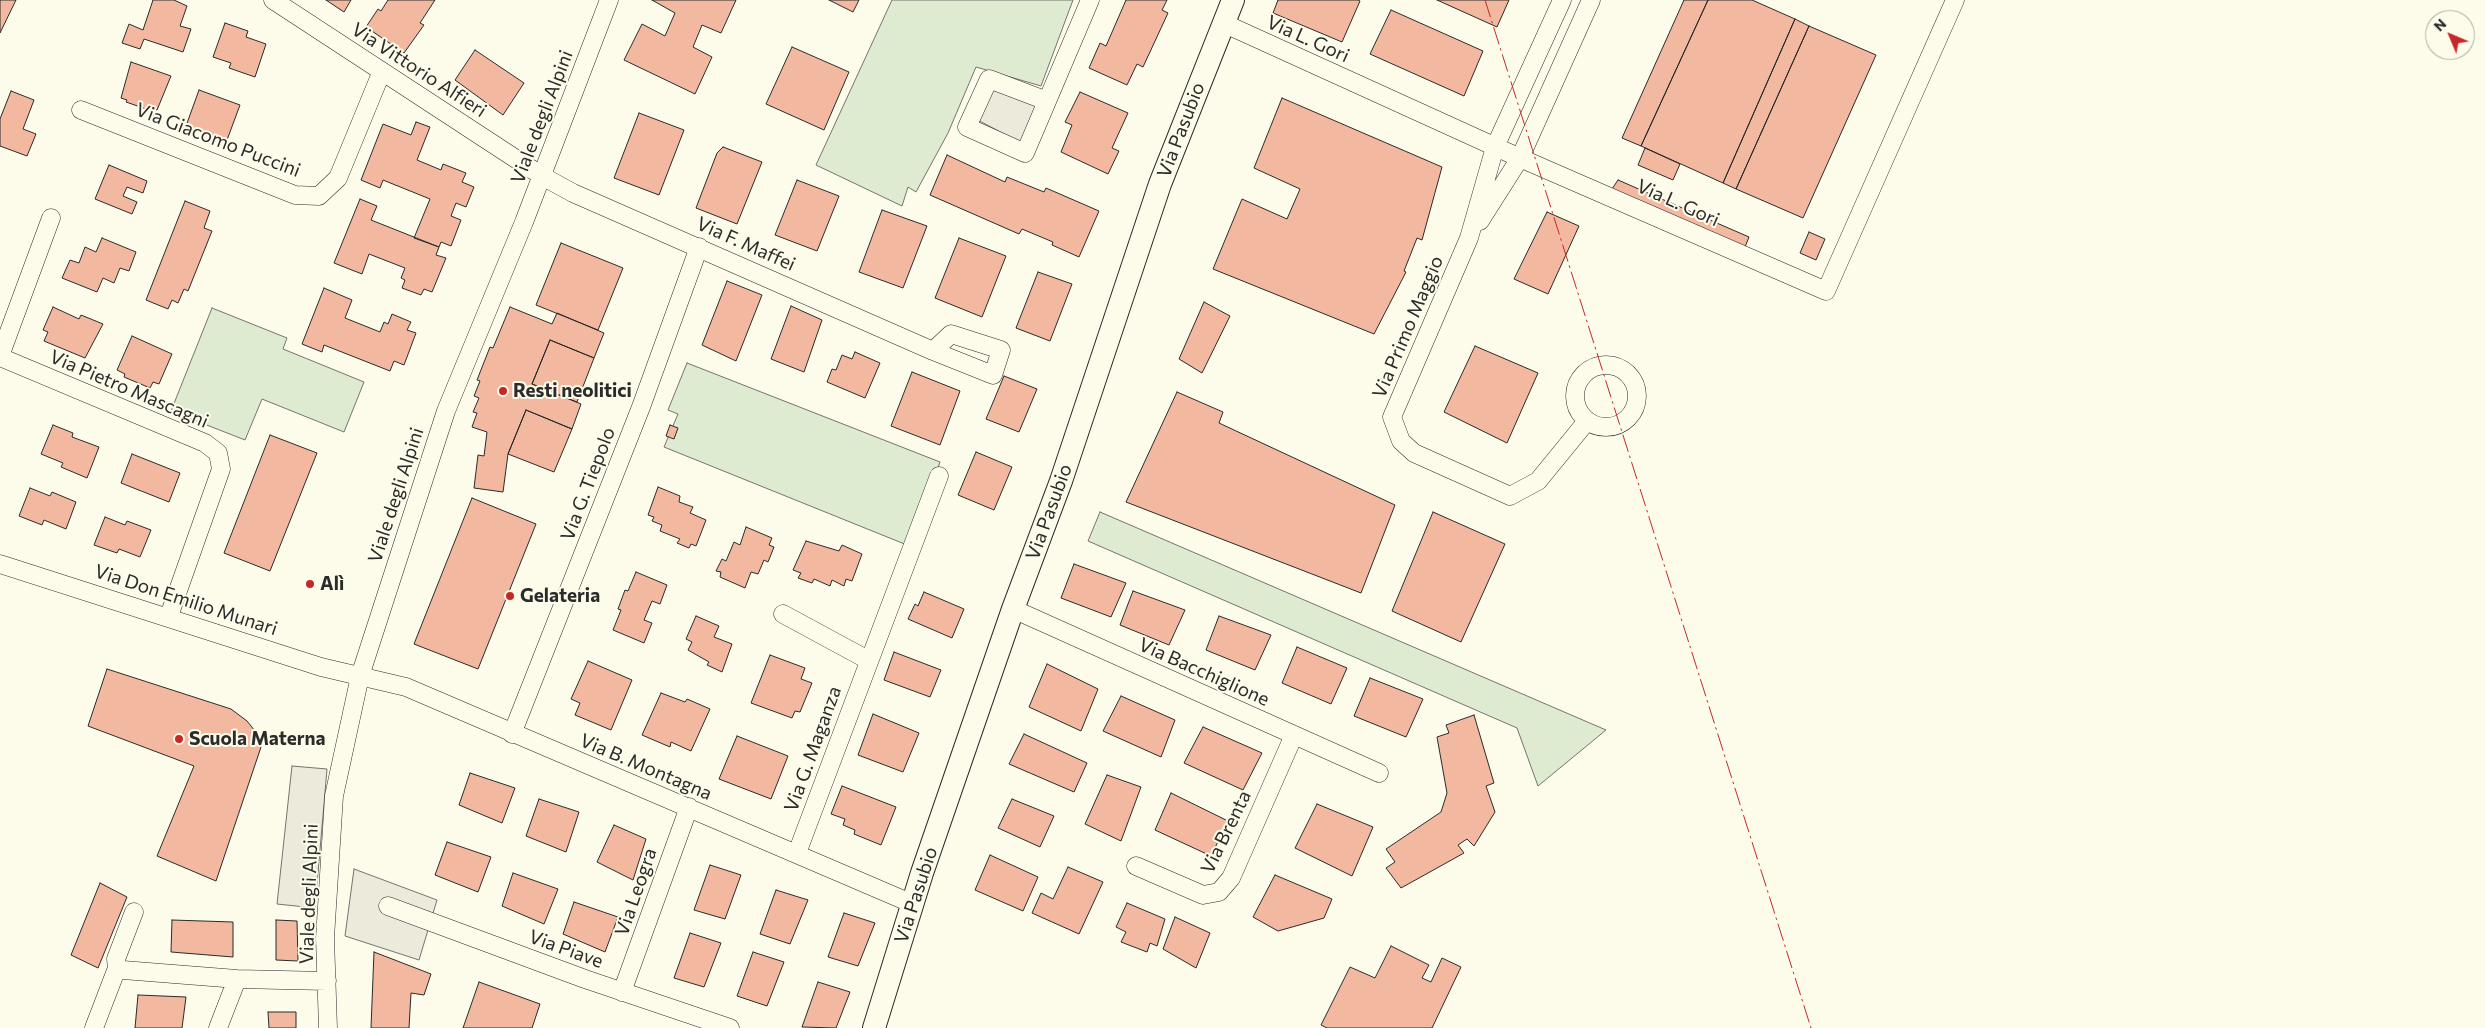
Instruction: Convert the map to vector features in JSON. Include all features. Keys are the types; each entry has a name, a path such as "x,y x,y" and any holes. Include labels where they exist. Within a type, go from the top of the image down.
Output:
{"street":[{"name":"Via Vittorio Alfieri","path":"273,0 542,176"},
{"name":"Viale degli Alpini","path":"328,1028 325,938 334,796 360,676 446,411 542,176 609,0"},
{"path":"1047,101 989,79 967,127 1025,153 1090,0"},
{"name":"Via Pasubio","path":"874,1028 913,904 1013,609 1061,480 1160,184 1222,23 1233,0"},
{"name":"Via Primo Maggio","path":"1562,0 1496,147 1469,238 1392,417 1401,441 1414,453 1510,496 1538,482 1587,421"},
{"name":"Via Primo Maggio","path":"1469,238 1520,158 1591,0"},
{"name":"Via L. Gori","path":"1222,23 1520,158 1826,291 1955,0"},
{"name":"Via Giacomo Puccini","path":"81,110 295,195 319,196 338,178 382,71"},
{"name":"Via F. Maffei","path":"542,176 573,193 932,351"},
{"name":"Via Pietro Mascagni","path":"51,218 0,356 205,443 218,453 221,469 169,616"},
{"name":"Via G. Tiepolo","path":"512,734 637,416 699,247"},
{"name":"Via G. Maganza","path":"797,853 868,660 939,476"},
{"name":"Via Don Emilio Munari","path":"0,564 169,616 321,667 360,676"},
{"name":"Via Bacchiglione","path":"1013,609 1379,773"},
{"path":"782,614 868,660"},
{"name":"Via B. Montagna","path":"360,676 406,687 913,904"},
{"name":"Via Brenta","path":"1136,866 1203,895 1219,892 1231,878 1294,735"},
{"name":"Via Leogra","path":"622,992 689,807"},
{"name":"Via Piave","path":"388,906 622,992 730,1028"},
{"path":"94,1028 118,968 116,959 134,912"},
{"path":"118,968 237,979 327,981"},
{"path":"218,1028 237,979"}],"green space":[{"path":"892,0 1073,0 1041,86 976,67 948,133 916,192 908,187 902,206 816,165"},
{"path":"212,308 287,338 283,349 364,382 344,432 262,399 245,440 171,411"},
{"path":"687,363 940,462 912,547 664,447 678,414 668,410"},
{"path":"1100,512 1606,730 1538,786 1517,728 1088,541"}],"shaded area":[{"path":"990,81 1042,107 1025,145 974,118"},
{"path":"292,766 327,769 315,908 277,904"},
{"path":"354,869 437,900 419,960 345,936"}],"building":[{"path":"0,0 16,0 0,33"},
{"path":"153,0 174,0 187,6 180,26 191,29 183,52 144,39 140,49 122,43 129,24 143,30"},
{"path":"326,0 351,0 344,12"},
{"path":"388,0 435,0 420,23 424,25 404,53 366,27 378,9 381,11"},
{"path":"652,0 736,0 721,33 702,25 693,47 712,57 695,94 624,60 642,24 665,36 675,13"},
{"path":"829,0 859,0 853,12"},
{"path":"1126,0 1167,0 1162,10 1168,13 1143,67 1137,64 1127,85 1089,68 1100,43 1106,46"},
{"path":"1278,0 1360,1 1342,42 1273,13"},
{"path":"1437,0 1509,0 1497,27"},
{"path":"1684,0 1708,0 1641,146 1622,138"},
{"path":"1708,0 1752,0 1795,19 1723,183 1641,146"},
{"path":"1391,10 1483,51 1464,96 1370,54"},
{"path":"1795,19 1809,26 1736,189 1723,183"},
{"path":"225,23 248,31 246,37 266,44 255,77 229,68 231,63 213,57"},
{"path":"1809,26 1876,55 1803,218 1736,189"},
{"path":"792,47 849,72 824,130 766,104"},
{"path":"475,50 524,83 503,115 455,80"},
{"path":"131,62 171,76 157,110 150,107 149,110 126,102 127,100 121,98"},
{"path":"199,90 240,105 227,140 186,126"},
{"path":"11,91 34,100 23,129 36,134 27,156 0,146 0,119"},
{"path":"1080,92 1128,113 1112,148 1119,151 1108,174 1061,152 1072,125 1065,122"},
{"path":"1282,98 1442,167 1422,240 1417,238 1404,271 1406,272 1374,334 1213,269 1242,199 1287,219 1300,189 1254,168"},
{"path":"639,113 684,130 659,195 614,178"},
{"path":"416,122 430,127 417,160 441,170 443,164 466,173 462,182 474,187 466,207 456,203 451,216 461,220 451,246 441,242 439,247 414,238 430,199 383,180 380,188 361,180 383,124 411,135"},
{"path":"723,147 762,162 737,224 696,208 717,153"},
{"path":"1645,148 1680,164 1673,180 1638,165"},
{"path":"947,155 1005,182 1007,177 1044,192 1046,188 1099,211 1079,257 1052,245 1053,242 1022,229 1019,234 930,195"},
{"path":"109,165 147,181 143,193 127,187 123,196 137,202 132,214 95,199"},
{"path":"797,180 839,196 817,251 775,235"},
{"path":"1618,180 1749,237 1745,247 1612,189"},
{"path":"360,199 377,206 371,220 439,247 436,255 446,258 432,292 424,289 421,295 402,288 405,280 401,278 405,268 369,254 362,274 334,263"},
{"path":"185,201 210,211 204,228 212,231 188,291 184,289 178,303 172,300 168,309 146,300"},
{"path":"882,210 927,226 903,288 859,272"},
{"path":"1547,212 1579,226 1548,294 1514,279"},
{"path":"1809,232 1825,239 1816,260 1800,253"},
{"path":"102,238 136,252 129,271 120,268 114,283 103,278 97,292 62,278 70,260 79,263 85,247 96,252"},
{"path":"959,238 1006,256 982,317 935,298"},
{"path":"561,243 623,268 598,330 536,305"},
{"path":"1038,272 1072,284 1050,341 1016,328"},
{"path":"727,281 762,295 736,361 702,345"},
{"path":"324,288 352,300 345,318 380,332 384,322 388,324 392,314 411,322 407,330 416,333 404,365 394,361 390,371 324,345 322,352 302,344"},
{"path":"1204,302 1230,316 1202,373 1179,359"},
{"path":"791,306 822,320 804,372 771,359"},
{"path":"53,307 79,319 81,315 103,324 85,358 44,341 48,332 43,330"},
{"path":"510,307 552,324 557,313 604,333 594,358 550,340 532,384 581,404 572,429 526,410 508,454 503,492 474,488 478,455 484,456 487,432 472,427 477,413 473,412 479,398 474,396 480,381 477,380 490,347 493,348"},
{"path":"132,336 172,354 159,384 153,382 150,388 124,377 125,374 117,370"},
{"path":"550,340 594,358 577,402 532,384"},
{"path":"1475,346 1538,373 1507,443 1444,412"},
{"path":"855,352 880,363 865,398 827,382 832,369 836,370 842,355 852,359"},
{"path":"912,372 960,391 940,445 891,426"},
{"path":"1004,376 1037,389 1019,432 986,419"},
{"path":"1177,392 1223,412 1219,423 1395,505 1361,593 1126,502"},
{"path":"526,410 572,429 554,472 508,454"},
{"path":"53,425 73,433 72,437 99,447 87,478 61,467 63,463 41,454"},
{"path":"670,425 678,428 674,439 666,436"},
{"path":"270,435 317,453 270,571 224,553"},
{"path":"976,452 1012,467 994,510 958,495"},
{"path":"132,454 180,473 169,502 121,483"},
{"path":"658,487 680,496 679,502 693,507 690,513 706,520 696,546 691,544 689,548 677,543 680,539 660,531 662,525 652,521 654,517 648,515"},
{"path":"30,488 50,496 52,492 76,502 66,529 44,520 42,525 19,516"},
{"path":"472,498 536,524 478,669 414,644"},
{"path":"1433,512 1505,544 1461,642 1392,611"},
{"path":"105,517 125,525 127,521 151,530 140,557 119,549 117,553 94,545"},
{"path":"746,527 772,538 769,545 774,547 768,562 764,560 758,574 751,572 745,588 720,577 721,572 716,571 722,559 726,561 734,542 740,545"},
{"path":"806,541 839,551 842,545 862,554 852,581 846,579 844,586 832,580 830,586 814,579 812,583 798,578 801,573 793,570"},
{"path":"1074,564 1126,583 1111,617 1061,598"},
{"path":"636,572 667,585 660,604 652,601 644,620 652,623 644,643 613,630 621,610 618,609 625,590 628,591"},
{"path":"1133,591 1185,610 1169,645 1120,625"},
{"path":"924,592 964,609 952,638 908,619 915,604 918,606"},
{"path":"696,616 719,626 714,637 732,644 722,672 707,665 709,662 688,650 692,642 686,639"},
{"path":"1219,616 1271,635 1255,670 1206,650"},
{"path":"1297,647 1347,668 1331,704 1282,683"},
{"path":"894,652 941,670 930,697 884,680"},
{"path":"770,655 805,668 801,679 812,683 800,712 795,711 792,718 751,703"},
{"path":"588,661 632,680 611,730 575,715 580,703 571,699"},
{"path":"1047,664 1098,689 1081,731 1029,707"},
{"path":"107,669 231,709 247,721 263,741 216,881 157,856 194,766 88,726"},
{"path":"1370,678 1423,699 1406,737 1354,716"},
{"path":"661,693 685,702 687,699 710,709 691,751 671,742 670,747 642,735"},
{"path":"1121,696 1175,720 1161,757 1103,731"},
{"path":"873,714 919,733 903,772 858,755"},
{"path":"1474,715 1494,783 1486,786 1495,812 1474,846 1467,839 1458,845 1464,853 1401,888 1386,868 1395,862 1386,849 1441,812 1447,793 1437,737 1449,733 1446,725"},
{"path":"1203,727 1262,753 1243,790 1184,763"},
{"path":"1024,734 1087,763 1074,792 1009,764"},
{"path":"737,736 788,756 771,799 719,779"},
{"path":"470,773 515,788 502,823 459,805"},
{"path":"1107,775 1141,787 1121,841 1085,824"},
{"path":"842,786 896,807 881,845 854,834 855,830 843,825 845,819 831,814"},
{"path":"1171,793 1228,821 1211,856 1155,830"},
{"path":"539,799 579,812 566,852 526,836"},
{"path":"1012,799 1054,816 1040,847 998,828"},
{"path":"1317,804 1373,827 1352,876 1295,848"},
{"path":"614,825 646,839 633,880 597,862"},
{"path":"447,842 491,857 478,892 435,875"},
{"path":"990,855 1038,877 1023,911 975,890"},
{"path":"710,865 741,875 725,919 694,910"},
{"path":"1068,867 1103,882 1079,934 1032,913 1041,893 1053,899"},
{"path":"513,873 558,889 544,924 502,906"},
{"path":"1275,875 1332,899 1324,918 1278,931 1253,917"},
{"path":"100,883 127,897 98,968 71,955"},
{"path":"776,890 808,900 790,944 760,934"},
{"path":"574,902 618,917 605,952 563,934"},
{"path":"1127,903 1165,919 1157,946 1150,943 1147,952 1121,942 1126,932 1116,927"},
{"path":"844,913 875,923 858,966 828,957"},
{"path":"1175,917 1210,933 1196,968 1163,949"},
{"path":"172,920 233,922 233,957 171,952"},
{"path":"276,920 297,921 298,961 276,960"},
{"path":"690,933 721,943 704,987 674,978"},
{"path":"1391,946 1429,965 1422,978 1431,982 1442,958 1461,967 1432,1028 1327,1028 1321,1025 1350,967 1375,978"},
{"path":"374,952 431,974 424,995 411,993 409,1028 371,1028"},
{"path":"753,952 784,962 767,1006 737,996"},
{"path":"479,982 540,1004 532,1028 463,1028"},
{"path":"818,982 850,992 836,1028 802,1027"},
{"path":"138,995 186,997 182,1028 135,1028"},
{"path":"268,1012 296,1012 296,1028 269,1028"}],"power":[{"path":"1485,0 1811,1028"}],"place":[{"name":"Resti neolitici","path":"503,391"},
{"name":"Alì","path":"310,584"},
{"name":"Gelateria","path":"510,596"},
{"name":"Scuola Materna","path":"179,739"}]}
